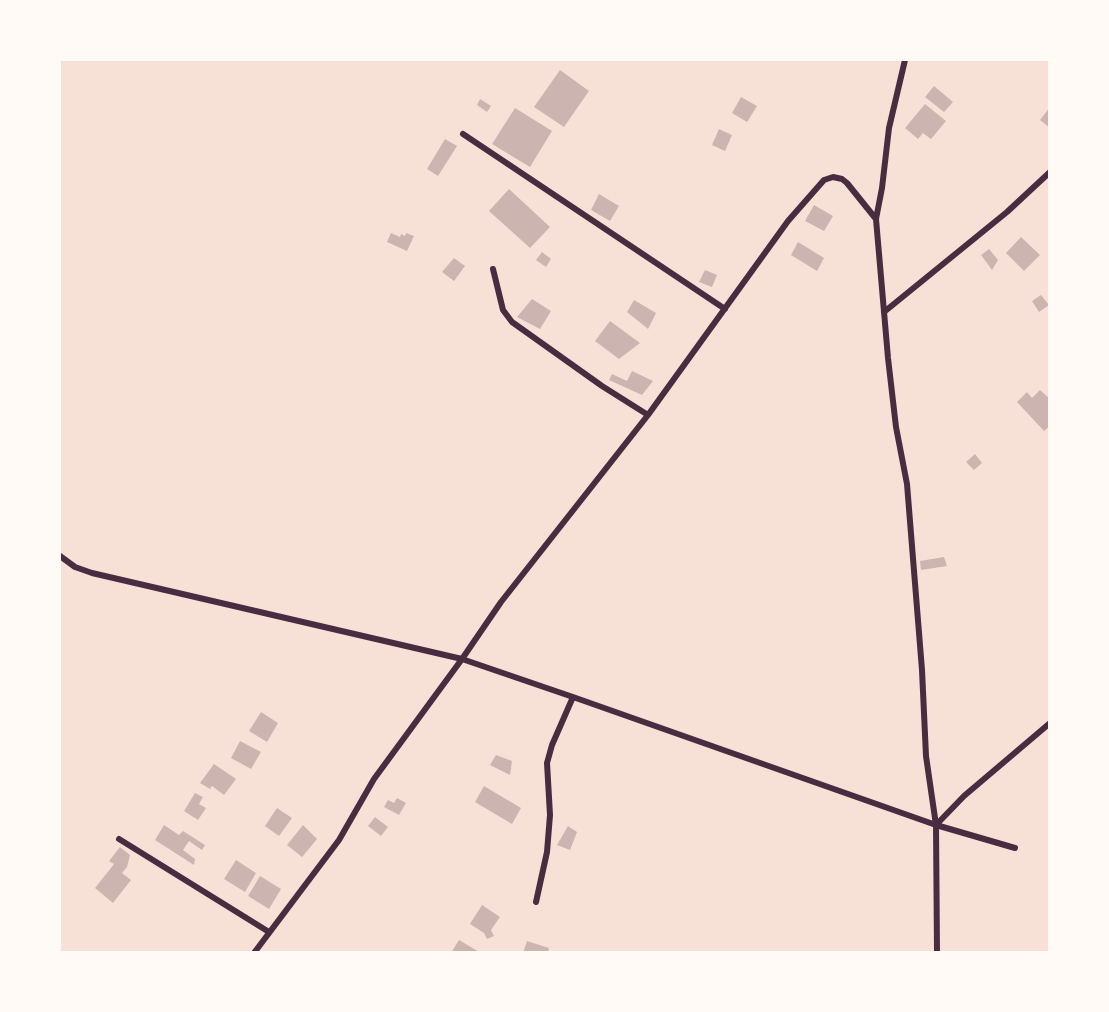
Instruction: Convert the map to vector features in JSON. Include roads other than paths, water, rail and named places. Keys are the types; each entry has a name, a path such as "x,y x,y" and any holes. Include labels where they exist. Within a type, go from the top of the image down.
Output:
{"street":[{"path":"905,60 889,128 876,219 896,427 907,485 926,756 936,825 937,953"},
{"path":"463,134 725,309"},
{"path":"884,312 1007,212 1049,172"},
{"path":"254,953 339,840 374,779 501,602 648,415 788,221 824,180 833,177 842,179 876,219"},
{"path":"493,269 503,310 512,322 648,415"},
{"path":"60,556 75,567 92,573 462,659 936,825 1014,848"},
{"path":"536,902 547,852 550,815 547,763 573,697"},
{"path":"936,825 964,796 1049,723"},
{"path":"119,839 269,932"}]}
